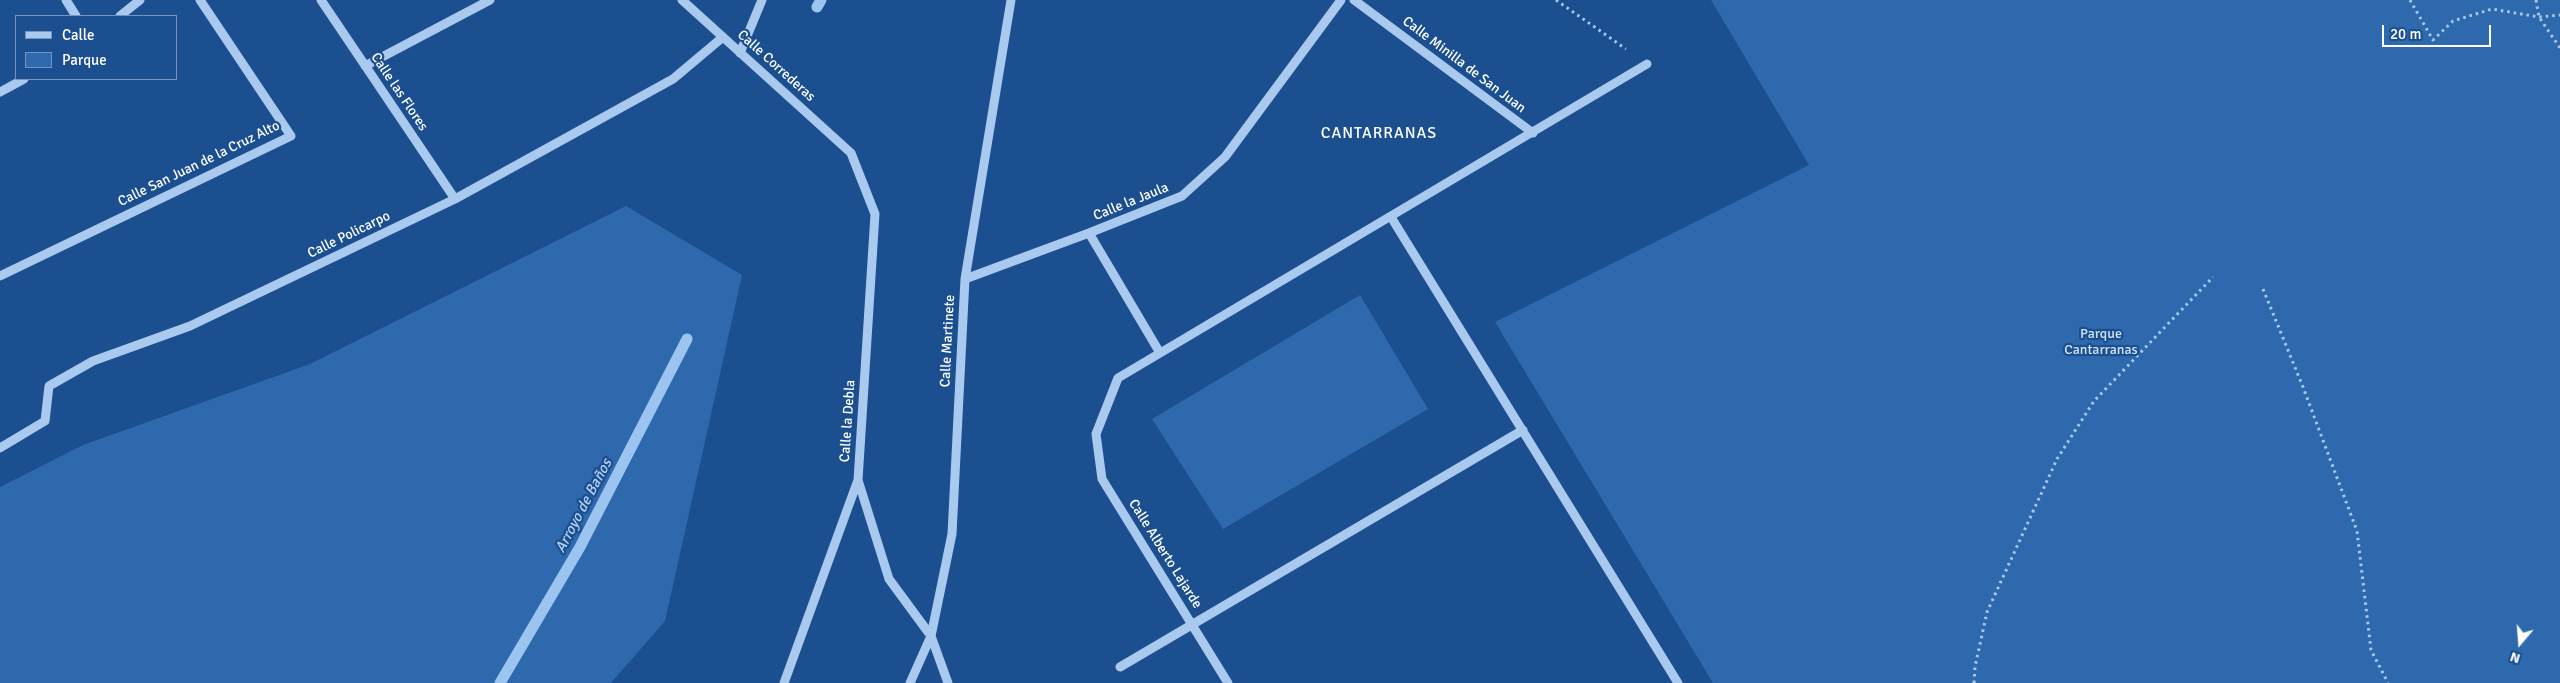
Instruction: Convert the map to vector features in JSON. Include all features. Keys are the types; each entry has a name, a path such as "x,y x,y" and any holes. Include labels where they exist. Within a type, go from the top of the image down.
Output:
{"street":[{"path":"66,0 75,15"},
{"path":"121,15 140,0"},
{"name":"Calle San Juan de la Cruz Alto","path":"0,276 291,136 200,0"},
{"name":"Calle las Flores","path":"321,0 455,200"},
{"path":"365,66 490,0"},
{"path":"740,53 762,0"},
{"name":"Calle Martinete","path":"910,683 931,636 952,534 964,279 1011,0"},
{"name":"Calle la Jaula","path":"964,279 1182,196 1224,157 1341,0"},
{"name":"Calle Minilla de San Juan","path":"1354,0 1533,133"},
{"name":"Calle Correderas","path":"684,1 851,153"},
{"name":"Calle Policarpo","path":"0,448 46,421 49,386 93,361 190,326 455,200 673,79 723,37"},
{"path":"1089,233 1160,353 1647,64"},
{"path":"0,92 22,80"},
{"name":"Calle la Debla","path":"784,683 858,480 875,214 851,153"},
{"path":"1391,217 1678,683"},
{"name":"Calle Alberto Lajarde","path":"1160,353 1118,378 1096,434 1102,479 1228,683"},
{"path":"1120,667 1523,430"},
{"path":"858,480 889,579 931,636 948,683"}],"path":[{"path":"1556,0 1647,64"},
{"path":"2410,0 2433,40 2453,21 2492,9 2539,17 2560,15"},
{"path":"2536,0 2539,17 2560,48"},
{"path":"1974,683 1975,667 1987,612 2057,459 2094,401 2213,277"},
{"path":"2263,289 2303,387 2357,531 2371,650 2388,683"}],"green space":[{"name":"Parque Cantarranas","path":"1711,0 2560,0 2560,683 1713,683 1495,322 1809,165"},
{"path":"626,206 742,275 665,621 611,683 0,683 0,487 83,445 310,364"},
{"path":"1360,295 1428,409 1223,529 1152,419"}],"waterway":[{"name":"Arroyo de Baños","path":"817,7 821,0"},
{"name":"Arroyo de Baños","path":"500,683 580,547 687,339"}],"district":[{"name":"CANTARRANAS","path":"1379,134"}]}
